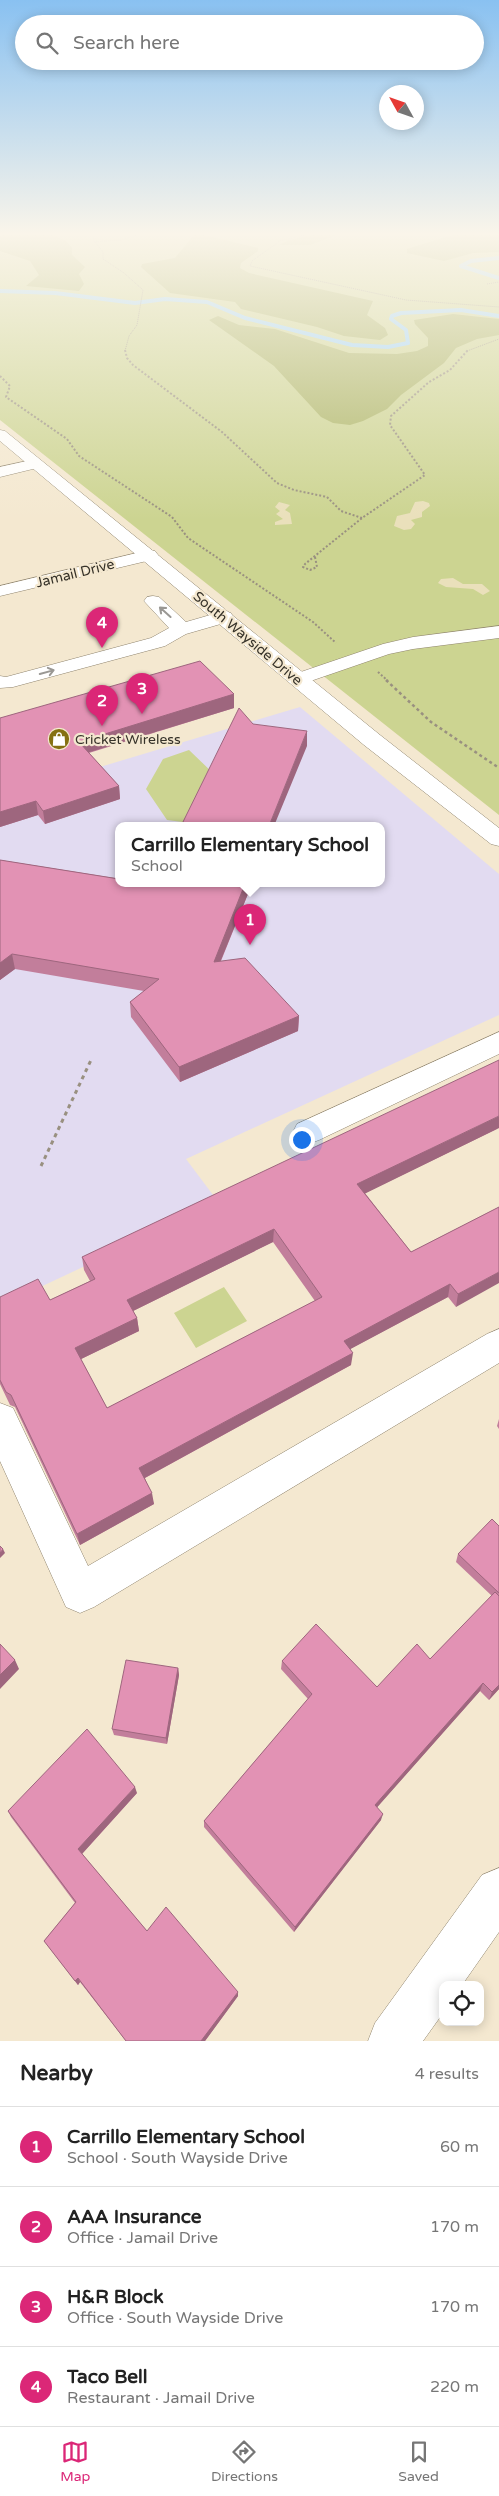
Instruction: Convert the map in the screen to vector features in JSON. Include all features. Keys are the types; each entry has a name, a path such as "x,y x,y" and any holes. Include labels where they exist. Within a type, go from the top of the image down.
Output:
{"main road":[{"name":"South Wayside Drive","path":"0,434 372,740 499,839"},
{"path":"0,472 36,464"},
{"name":"Jamail Drive","path":"0,591 149,555"},
{"path":"153,601 178,624 179,630"},
{"path":"0,682 158,642 179,630 224,618"},
{"path":"299,679 413,642 499,632"},
{"path":"308,1132 499,1042"},
{"path":"0,1420 80,1592 499,1346"},
{"path":"393,2041 499,1892"}],"path":[{"path":"133,330 126,350 127,358 132,365 222,432 239,450 278,483 294,490 327,497 341,510 362,518"},
{"path":"315,558 316,567 304,569 303,566 362,518 425,475 390,425 391,416 429,382 450,370 468,349 499,339"},
{"path":"0,376 10,386 6,397 67,439 79,456 172,517 188,538 313,622 335,642 361,658 432,722 499,768"},
{"path":"41,1166 92,1058"}],"shaded area":[{"path":"300,707 499,874 499,1015 186,1159 219,1203 0,1306 0,797"}],"green space":[{"path":"0,330 499,330 499,815 0,420"},
{"path":"223,330 279,330 349,353 397,354 417,351 428,346 428,338 421,330 499,330 499,335 477,339 456,348 444,363 401,395 387,409 350,425 333,423 321,417 274,366"},
{"path":"327,330 386,330 388,335 380,340 344,336"},
{"path":"189,750 214,774 190,822 167,820 146,789 163,759"},
{"path":"224,1287 247,1321 196,1348 174,1313"}],"sand":[{"path":"423,501 429,503 430,506 422,512 422,517 411,520 415,524 411,529 404,530 394,526 397,516 410,513 415,502"},
{"path":"279,502 290,505 285,510 290,513 292,524 275,525 275,522 283,519 276,514 280,511 275,507"},
{"path":"453,578 463,584 482,584 490,591 483,595 473,589 446,587 438,583 441,579"}],"building":[{"path":"200,661 234,694 79,742 119,786 43,811 36,801 0,812 0,718"},
{"path":"239,708 253,724 307,731 271,822 183,822"},
{"path":"0,860 115,878 115,887 244,887 214,962 245,958 299,1016 179,1067 130,1002 159,979 12,954 0,963"},
{"path":"499,1060 499,1116 357,1184 411,1252 499,1207 499,1272 458,1294 450,1284 344,1341 353,1353 139,1468 152,1493 77,1534 11,1395 6,1392 0,1380 0,1297 38,1279 50,1300 95,1279 82,1257","holes":["274,1229 322,1297 107,1408 75,1348 137,1318 127,1300"]},
{"path":"492,1519 499,1526 499,1593 458,1554"},
{"path":"495,1592 499,1596 499,1685 492,1692 483,1683 375,1805 383,1814 295,1927 204,1821 312,1694 282,1661 316,1624 377,1687 417,1644 430,1659"},
{"path":"0,1644 15,1660 0,1675"},
{"path":"126,1660 178,1668 166,1738 112,1729"},
{"path":"87,1729 135,1787 78,1849 147,1931 166,1907 238,1992 201,2041 126,2041 78,1978 75,1981 44,1941 76,1902 8,1811"}],"waterway":[{"path":"294,330 352,345 388,347 408,343 406,330"}],"place":[{"name":"Taco Bell","path":"102,648"},
{"name":"H&R Block","path":"142,714"},
{"name":"AAA Insurance","path":"102,726"},
{"name":"Cricket Wireless","path":"59,739"},
{"name":"Carrillo Elementary School","path":"250,945"}]}
